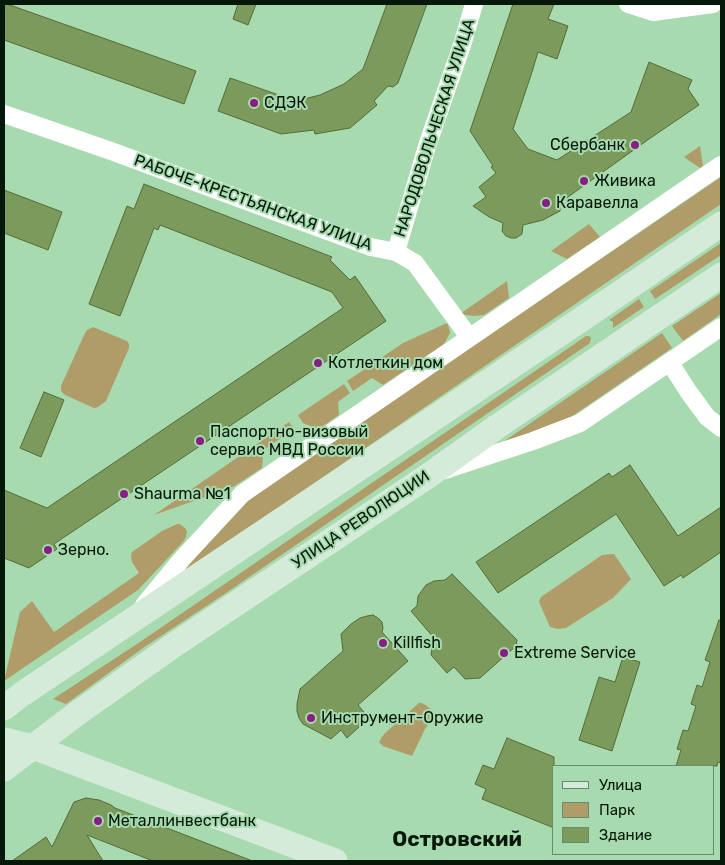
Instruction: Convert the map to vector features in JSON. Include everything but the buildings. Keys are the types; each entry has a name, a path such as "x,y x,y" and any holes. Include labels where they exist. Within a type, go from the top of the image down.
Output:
{"main road":[{"path":"4,708 22,694 721,224"},
{"name":"УЛИЦА РЕВОЛЮЦИИ","path":"4,768 174,645 428,476 498,426 721,275"},
{"path":"579,321 592,320 603,326 607,331 609,338 608,347 603,355"},
{"path":"4,740 33,747 335,861"}],"street":[{"name":"НАРОДОВОЛЬЧЕСКАЯ УЛИЦА","path":"396,252 427,146 474,4"},
{"path":"628,4 653,12 713,4"},
{"name":"РАБОЧЕ-КРЕСТЬЯНСКАЯ УЛИЦА","path":"4,114 111,151 371,247 396,252 415,263 469,337"},
{"path":"131,621 182,559 242,494 721,165"},
{"path":"428,476 533,441 580,423 721,327"},
{"path":"670,363 707,417 721,428"}],"green space":[{"path":"700,146 703,166 700,168 684,157"},
{"path":"721,177 721,204 180,573 252,497"},
{"path":"589,224 600,237 567,259 551,251"},
{"path":"721,243 721,255 655,299 650,291"},
{"path":"507,281 509,298 484,315 460,314"},
{"path":"721,293 721,314 683,341 672,326"},
{"path":"639,299 644,307 613,328 613,322 609,320"},
{"path":"447,323 450,333 444,344 383,385 372,378 353,391 347,381 403,343"},
{"path":"93,327 127,341 129,344 106,401 94,408 65,395 61,391 61,386 85,333"},
{"path":"662,333 672,348 571,417 500,444"},
{"path":"586,336 591,338 590,343 143,648 66,704 53,699 140,642"},
{"path":"344,384 350,393 338,402 339,415 323,426 313,427 303,423 298,415"},
{"path":"289,422 294,429 261,452 263,458 262,468 233,487 154,515"},
{"path":"177,524 185,528 187,531 186,537 138,590 4,681 20,612 32,601 54,632 139,573 132,562 132,552 162,531"},
{"path":"614,554 631,579 613,598 566,628 550,627 539,602 541,597 602,555"},
{"path":"419,703 427,706 436,714 425,729 412,756 383,746 379,742 384,734"}],"place":[{"name":"СДЭК","path":"254,103"},
{"name":"Сбербанк","path":"635,145"},
{"name":"Живика","path":"584,181"},
{"name":"Каравелла","path":"546,203"},
{"name":"Котлеткин дом","path":"318,363"},
{"name":"Паспортно-визовый сервис МВД России","path":"200,441"},
{"name":"Shaurma №1","path":"124,494"},
{"name":"Зерно.","path":"48,550"},
{"name":"Killfish","path":"383,643"},
{"name":"Extreme Service","path":"504,653"},
{"name":"Инструмент-Оружие","path":"311,718"},
{"name":"Металлинвестбанк","path":"98,821"}],"district":[{"name":"Островский","path":"457,840"}]}
